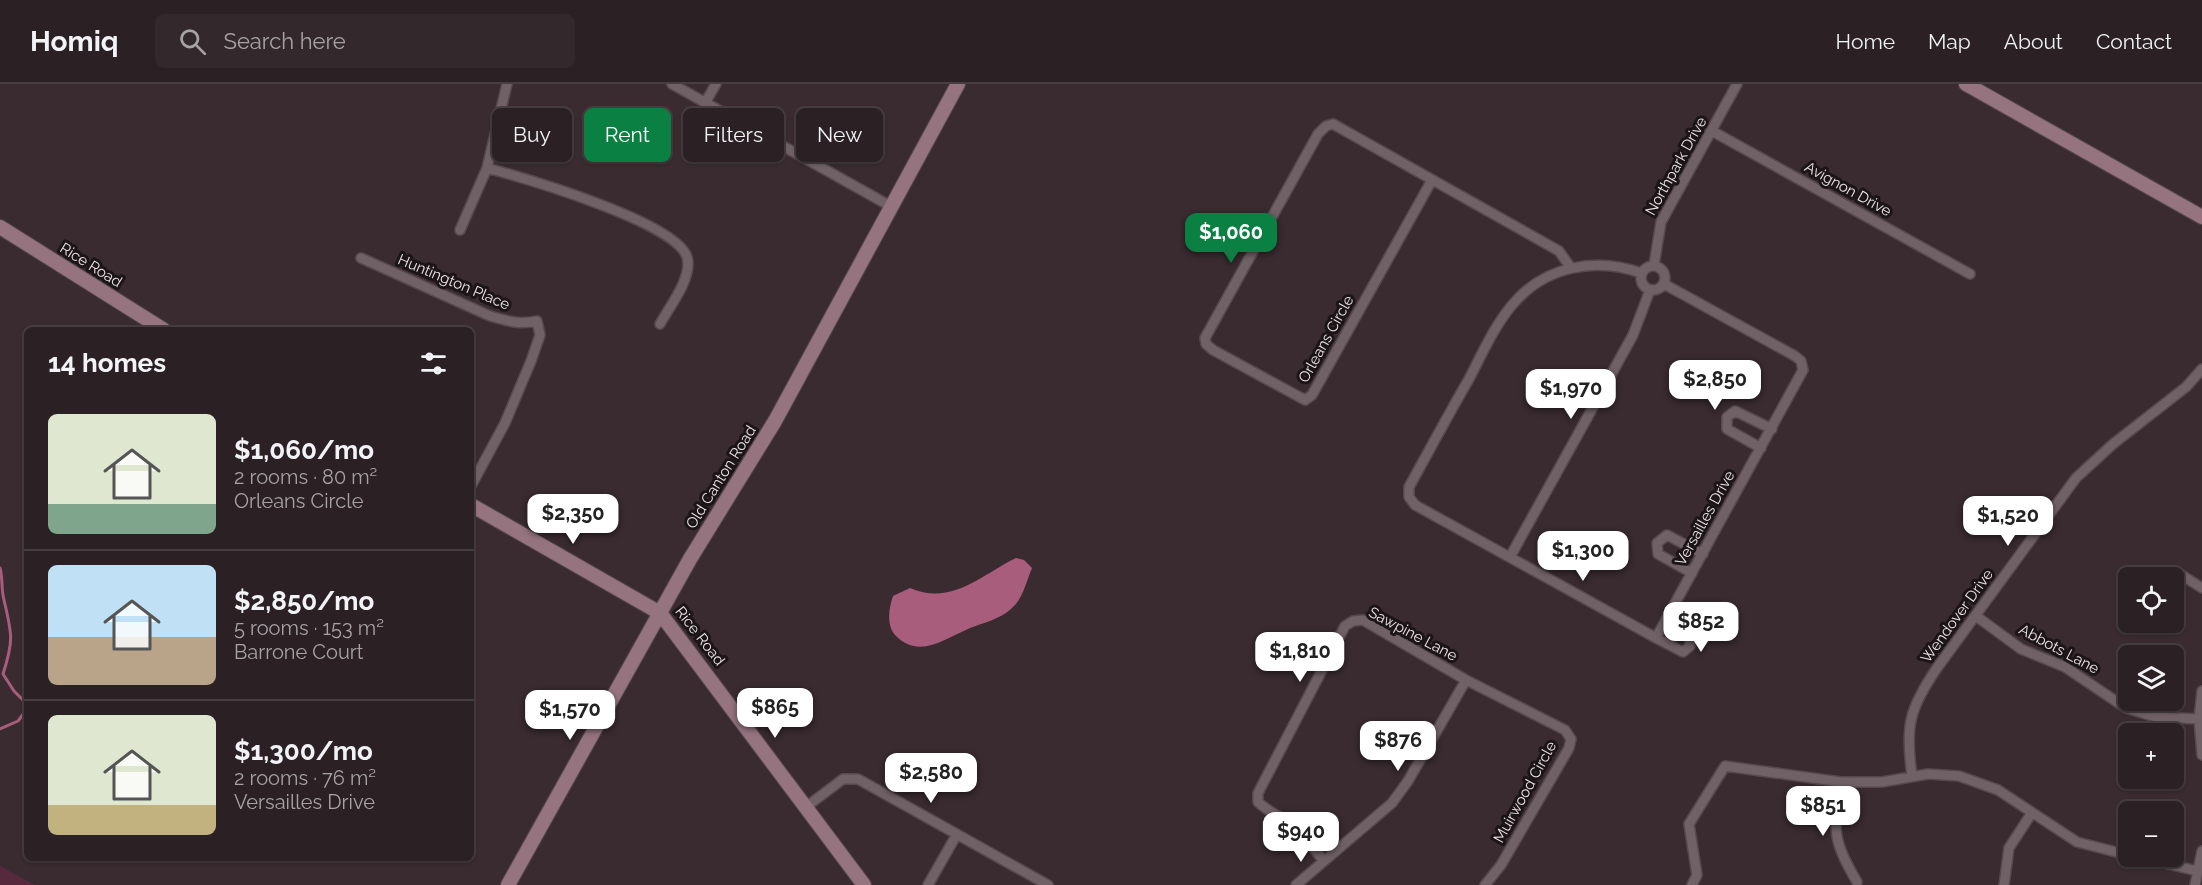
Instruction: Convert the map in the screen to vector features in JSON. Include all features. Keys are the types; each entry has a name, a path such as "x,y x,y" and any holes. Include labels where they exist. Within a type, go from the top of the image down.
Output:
{"main road":[{"name":"Old Canton Road","path":"508,885 690,559 775,421 958,84"},
{"path":"1966,84 2202,217"},
{"name":"Rice Road","path":"0,227 159,327"},
{"name":"Rice Road","path":"474,507 660,613 864,885"}],"street":[{"path":"460,230 488,168 507,84"},
{"path":"672,84 892,207"},
{"path":"705,103 716,84"},
{"name":"Northpark Drive","path":"1654,266 1661,222 1737,84"},
{"name":"Orleans Circle","path":"1432,180 1312,395 1305,400 1206,344 1206,338 1317,134 1326,126 1333,124 1559,251 1571,268"},
{"name":"Avignon Drive","path":"1712,131 1970,274"},
{"path":"488,168 551,185 580,196 620,212 675,242 687,256 688,271 660,324"},
{"name":"Huntington Place","path":"361,258 490,316 518,323 537,321 540,335 531,361 505,423 474,480"},
{"path":"1641,273 1610,266 1571,268 1543,279 1513,304 1409,487 1409,497 1415,505 1683,652 1690,646 1690,634 1666,619"},
{"path":"1654,266 1664,273 1664,284 1656,290 1650,290 1641,283 1641,273 1646,267 1654,266"},
{"name":"Versailles Drive","path":"1656,638 1802,376 1801,361 1664,284"},
{"path":"1510,557 1634,335 1650,290"},
{"name":"Wendover Drive","path":"1912,776 1907,742 1911,717 1919,695 2076,478 2113,444 2186,387 2202,369"},
{"path":"1761,448 1727,429 1727,417 1735,411 1772,429"},
{"path":"1692,573 1658,554 1657,543 1663,536 1673,537 1702,554"},
{"path":"2184,577 2202,588"},
{"name":"Abbots Lane","path":"1976,616 2021,649 2065,666 2126,708 2156,717 2199,719"},
{"name":"Sawpine Lane","path":"1324,861 1304,836 1288,822 1265,810 1258,802 1258,793 1345,626 1353,621 1363,620 1466,680"},
{"path":"1296,885 1392,803 1408,781 1466,680"},
{"name":"Muirwood Circle","path":"1466,680 1565,730 1570,739 1569,748 1501,865 1485,885"},
{"path":"2202,691 2199,719 2202,755"},
{"path":"1692,885 1697,875 1689,824 1725,766 1841,782 1882,782 1912,776 1959,776 1998,790 2031,814 2077,842 2118,852"},
{"path":"806,807 843,779 858,779 1048,885"},
{"path":"1841,782 1834,823 1839,850 1857,882"},
{"path":"2004,885 2009,848 2031,814"},
{"path":"928,885 957,834"},
{"path":"2194,885 2202,851"},
{"path":"2181,867 2197,871"}],"shaded area":[{"path":"1016,558 1024,560 1032,568 1018,600 1002,615 941,642 922,647 904,642 892,631 889,616 893,596 910,588 925,593 953,591 978,580"},
{"path":"0,866 35,885 0,885"}],"waterway":[{"path":"0,568 11,637 3,674 24,701"},
{"path":"0,729 18,721 24,713"}]}
